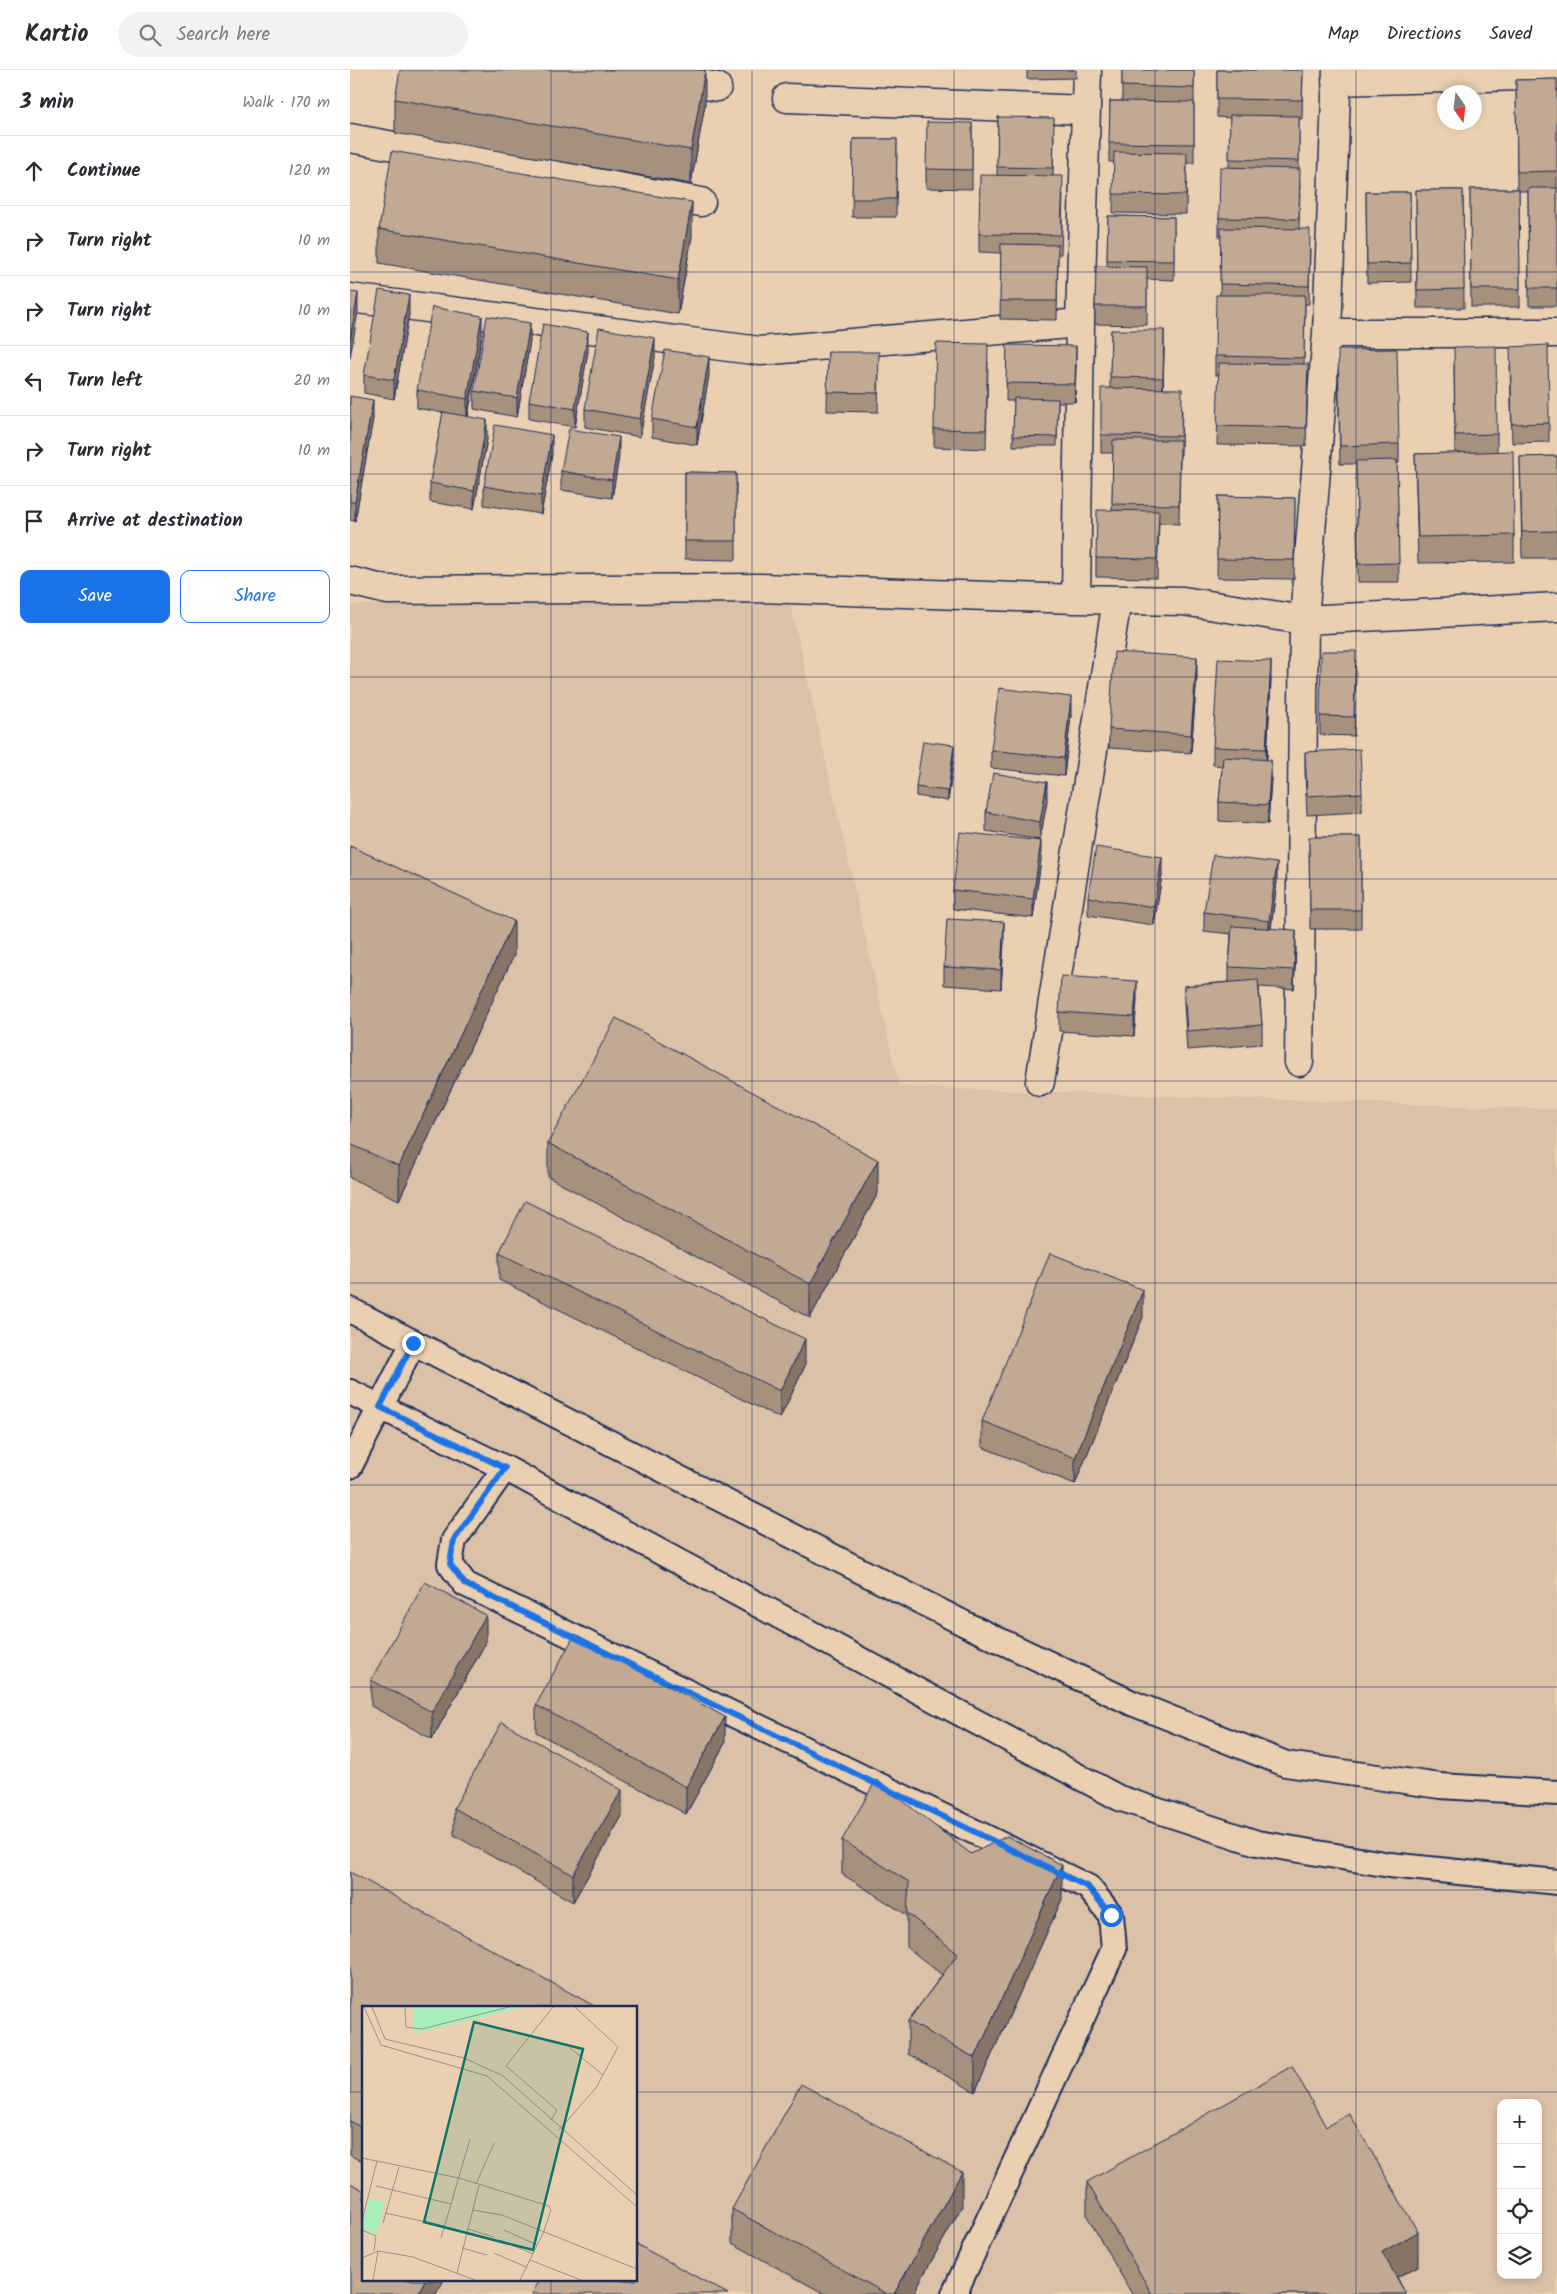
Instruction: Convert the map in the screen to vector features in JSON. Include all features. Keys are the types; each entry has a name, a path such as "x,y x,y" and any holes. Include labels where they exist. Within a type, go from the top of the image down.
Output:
{"street":[{"path":"625,70 717,87"},
{"path":"1076,599 1080,323 1087,70"},
{"path":"1299,1062 1304,620 1327,333 1336,75 1557,76"},
{"path":"787,98 1086,110"},
{"path":"350,138 701,202"},
{"path":"350,298 760,351 1080,323"},
{"path":"1327,333 1557,333"},
{"path":"350,581 387,590 761,588 1183,601 1304,620 1557,607"},
{"path":"1040,1082 1117,600"}],"lane":[{"path":"350,1310 968,1625 1132,1703 1286,1764 1440,1786 1557,1793"},
{"path":"350,1466 413,1343"},
{"path":"350,1392 505,1468 1119,1798 1257,1843 1390,1865 1557,1882"},
{"path":"505,1468 454,1540 450,1564 465,1584 1088,1887 1111,1915 1114,1949 954,2294"}],"shaded area":[{"path":"784,575 899,1087 1557,1109 1557,2294 350,2294 350,606"}],"building":[{"path":"400,70 705,70 691,150 395,99"},
{"path":"1122,70 1194,70 1194,88 1122,86"},
{"path":"1217,70 1303,70 1302,100 1217,99"},
{"path":"1557,79 1557,171 1517,172 1516,80"},
{"path":"1110,101 1194,102 1194,144 1109,143"},
{"path":"1230,115 1299,116 1299,161 1229,159"},
{"path":"998,117 1054,118 1053,168 997,167"},
{"path":"927,122 972,123 972,170 926,169"},
{"path":"853,139 897,139 896,199 852,199"},
{"path":"392,151 692,202 678,280 379,229"},
{"path":"1114,152 1187,153 1186,195 1113,194"},
{"path":"1220,167 1300,169 1299,219 1219,218"},
{"path":"980,175 1063,176 1061,235 979,234"},
{"path":"1528,188 1557,188 1557,288 1529,288"},
{"path":"1470,189 1519,189 1520,289 1471,289"},
{"path":"1416,190 1463,190 1464,289 1417,290"},
{"path":"1366,192 1410,192 1411,263 1367,264"},
{"path":"1108,216 1174,217 1174,261 1107,260"},
{"path":"1221,228 1310,229 1309,286 1220,284"},
{"path":"1001,244 1058,245 1057,301 1000,301"},
{"path":"1096,266 1147,267 1147,306 1095,306"},
{"path":"379,290 409,295 394,380 364,375"},
{"path":"350,292 358,293 350,340"},
{"path":"1216,295 1305,295 1304,358 1215,356"},
{"path":"432,307 482,316 467,399 417,390"},
{"path":"487,316 530,323 517,398 474,391"},
{"path":"543,324 588,332 575,409 529,401"},
{"path":"599,328 655,338 640,419 585,409"},
{"path":"1111,330 1164,330 1163,378 1110,377"},
{"path":"936,343 988,344 986,430 934,429"},
{"path":"1007,345 1076,346 1075,384 1006,383"},
{"path":"1548,345 1549,423 1512,424 1510,347"},
{"path":"1496,346 1497,434 1455,435 1454,347"},
{"path":"1397,349 1399,444 1340,446 1338,350"},
{"path":"665,350 709,357 697,427 652,419"},
{"path":"828,352 879,352 878,393 827,392"},
{"path":"1219,363 1308,364 1306,428 1217,426"},
{"path":"1101,388 1182,389 1181,436 1101,435"},
{"path":"350,396 373,400 355,502 350,502"},
{"path":"1014,398 1058,399 1057,437 1013,436"},
{"path":"443,412 487,420 474,491 430,483"},
{"path":"495,425 552,435 541,496 484,486"},
{"path":"569,429 619,437 612,480 561,471"},
{"path":"1113,440 1180,440 1179,505 1112,504"},
{"path":"1513,451 1514,535 1418,537 1415,454"},
{"path":"1557,456 1557,531 1522,532 1520,457"},
{"path":"1397,460 1399,563 1358,564 1356,461"},
{"path":"685,472 736,473 736,541 685,541"},
{"path":"1218,496 1295,498 1294,560 1217,559"},
{"path":"1097,510 1159,511 1157,559 1096,558"},
{"path":"1321,651 1356,651 1354,717 1320,716"},
{"path":"1114,652 1197,657 1191,735 1109,729"},
{"path":"1218,659 1271,661 1266,749 1213,747"},
{"path":"999,688 1071,697 1064,758 991,750"},
{"path":"923,741 954,745 948,791 916,787"},
{"path":"1360,749 1362,793 1307,796 1305,752"},
{"path":"1223,757 1271,760 1268,805 1219,802"},
{"path":"993,773 1047,782 1040,822 986,812"},
{"path":"960,832 1041,841 1033,899 953,890"},
{"path":"1309,837 1361,837 1361,910 1310,910"},
{"path":"350,846 514,921 399,1166 350,1144"},
{"path":"1096,847 1162,857 1154,907 1088,897"},
{"path":"1213,855 1277,863 1269,921 1204,912"},
{"path":"947,919 1004,922 1001,970 944,967"},
{"path":"1232,926 1296,930 1294,970 1229,967"},
{"path":"1061,976 1137,981 1134,1017 1059,1012"},
{"path":"1258,980 1262,1025 1187,1031 1184,986"},
{"path":"616,1018 878,1160 810,1284 548,1143"},
{"path":"525,1201 805,1339 780,1391 499,1253"},
{"path":"1050,1253 1143,1290 1075,1458 982,1421"},
{"path":"425,1582 486,1615 432,1712 371,1680"},
{"path":"575,1634 725,1717 686,1787 536,1705"},
{"path":"502,1722 622,1790 573,1875 454,1808"},
{"path":"876,1780 971,1854 1007,1836 1062,1865 975,2058 908,2021 958,1954 907,1913 909,1882 842,1840"},
{"path":"350,1872 594,2006 362,2006 362,2128 350,2121"},
{"path":"1292,2066 1326,2127 1349,2113 1418,2232 1382,2252 1406,2294 1152,2294 1087,2182"},
{"path":"801,2084 962,2172 894,2294 887,2294 732,2209"},
{"path":"350,2183 362,2190 362,2282 424,2282 418,2294 350,2294"},
{"path":"638,2245 728,2294 532,2294 539,2282 638,2282"}],"route":[{"path":"413,1343 380,1407 505,1468 454,1540 450,1564 465,1584 1088,1887 1111,1915"}]}
